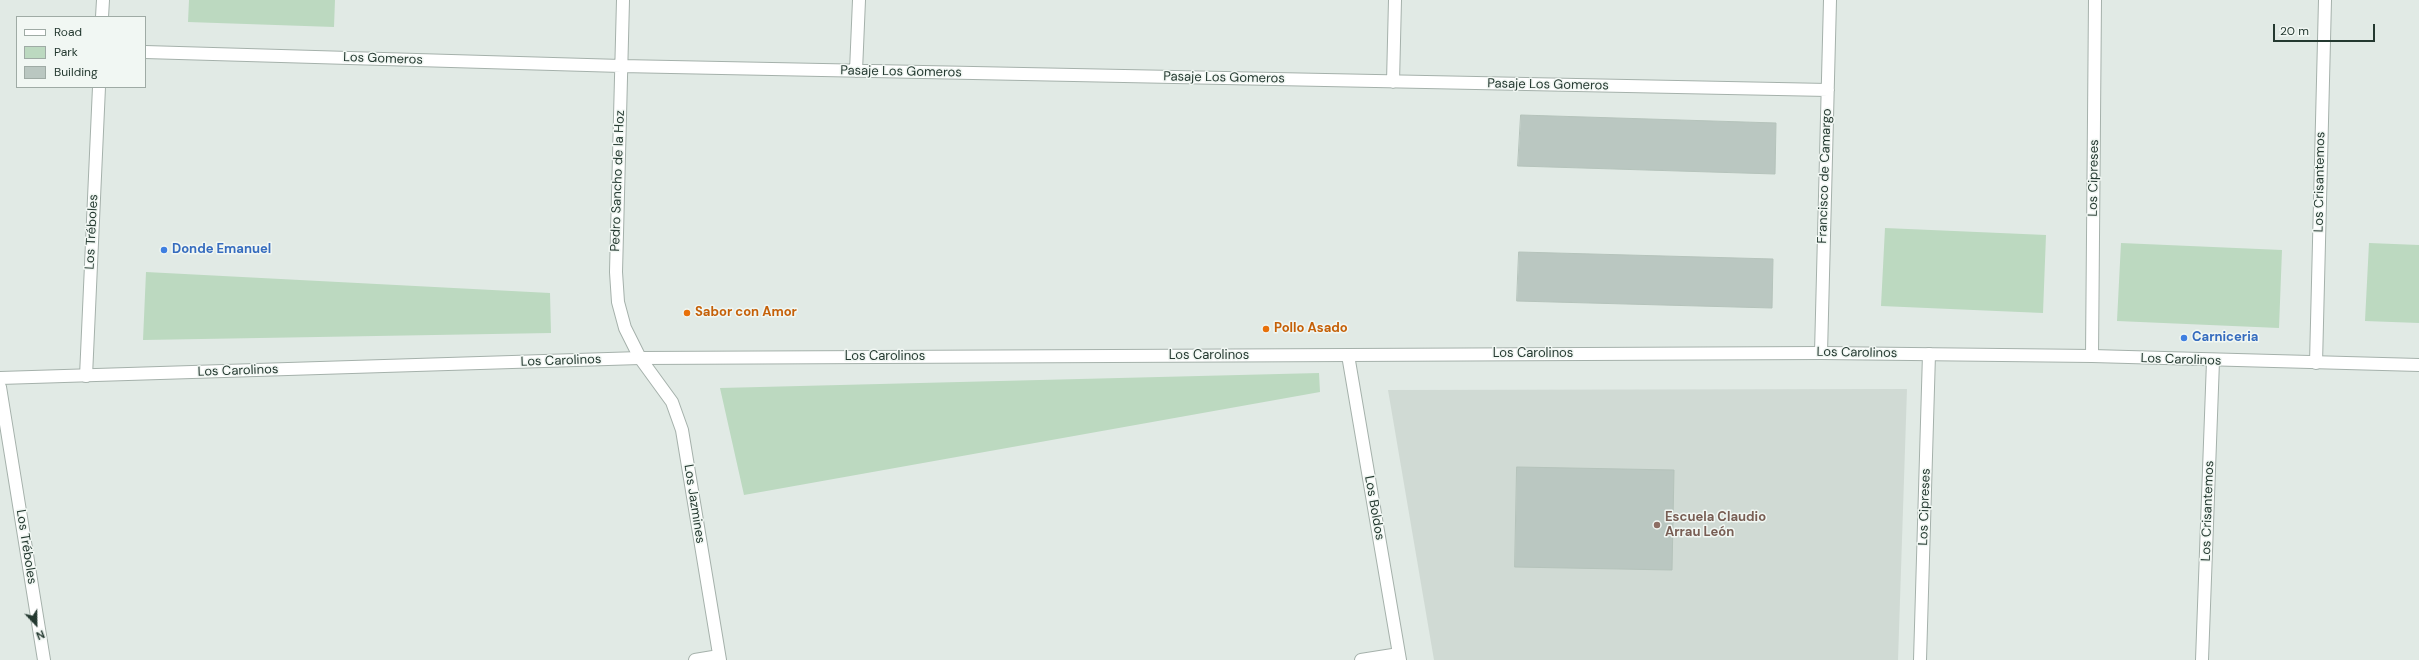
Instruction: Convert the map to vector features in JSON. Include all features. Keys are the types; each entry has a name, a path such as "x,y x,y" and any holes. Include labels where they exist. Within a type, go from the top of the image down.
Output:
{"street":[{"path":"102,0 102,16"},
{"name":"Pedro Sancho de la Hoz","path":"623,0 616,272 618,302 625,328 640,358"},
{"path":"856,71 859,0"},
{"path":"1393,82 1395,0"},
{"name":"Francisco de Camargo","path":"1821,353 1830,0"},
{"name":"Los Cipreses","path":"2092,356 2095,0"},
{"name":"Los Crisantemos","path":"2316,363 2325,0"},
{"name":"Los Gomeros","path":"146,52 621,66"},
{"name":"Pasaje Los Gomeros","path":"621,66 1828,90"},
{"name":"Los Tréboles","path":"86,376 99,88"},
{"name":"Los Carolinos","path":"0,378 640,358 1821,353 2092,356 2213,361 2419,365"},
{"name":"Los Cipreses","path":"1920,660 1929,354"},
{"name":"Los Boldos","path":"1348,355 1400,657"},
{"name":"Los Jazmines","path":"640,358 672,402 682,430 719,658"},
{"name":"Los Crisantemos","path":"2202,660 2213,361"},
{"name":"Los Tréboles","path":"0,387 44,660"},
{"path":"1361,660 1400,657"},
{"path":"695,660 719,658"}],"shaded area":[{"name":"Escuela Claudio Arrau León","path":"1907,389 1898,660 1434,660 1388,390"}],"green space":[{"path":"189,0 335,0 334,27 188,22"},
{"path":"1885,228 2046,235 2043,313 1881,306"},
{"path":"2121,243 2282,250 2279,328 2117,321"},
{"path":"2369,243 2419,245 2419,323 2365,321"},
{"path":"146,272 550,293 551,333 143,340"},
{"path":"1319,373 1320,392 744,495 720,388"}],"building":[{"path":"1521,115 1776,123 1775,174 1518,166"},
{"path":"1519,252 1773,259 1772,308 1517,301"},
{"path":"1517,467 1674,470 1672,570 1515,567"}],"place":[{"name":"Donde Emanuel","path":"164,250"},
{"name":"Sabor con Amor","path":"687,313"},
{"name":"Pollo Asado","path":"1266,329"},
{"name":"Carniceria","path":"2184,338"},
{"name":"Escuela Claudio Arrau León","path":"1657,525"}]}
